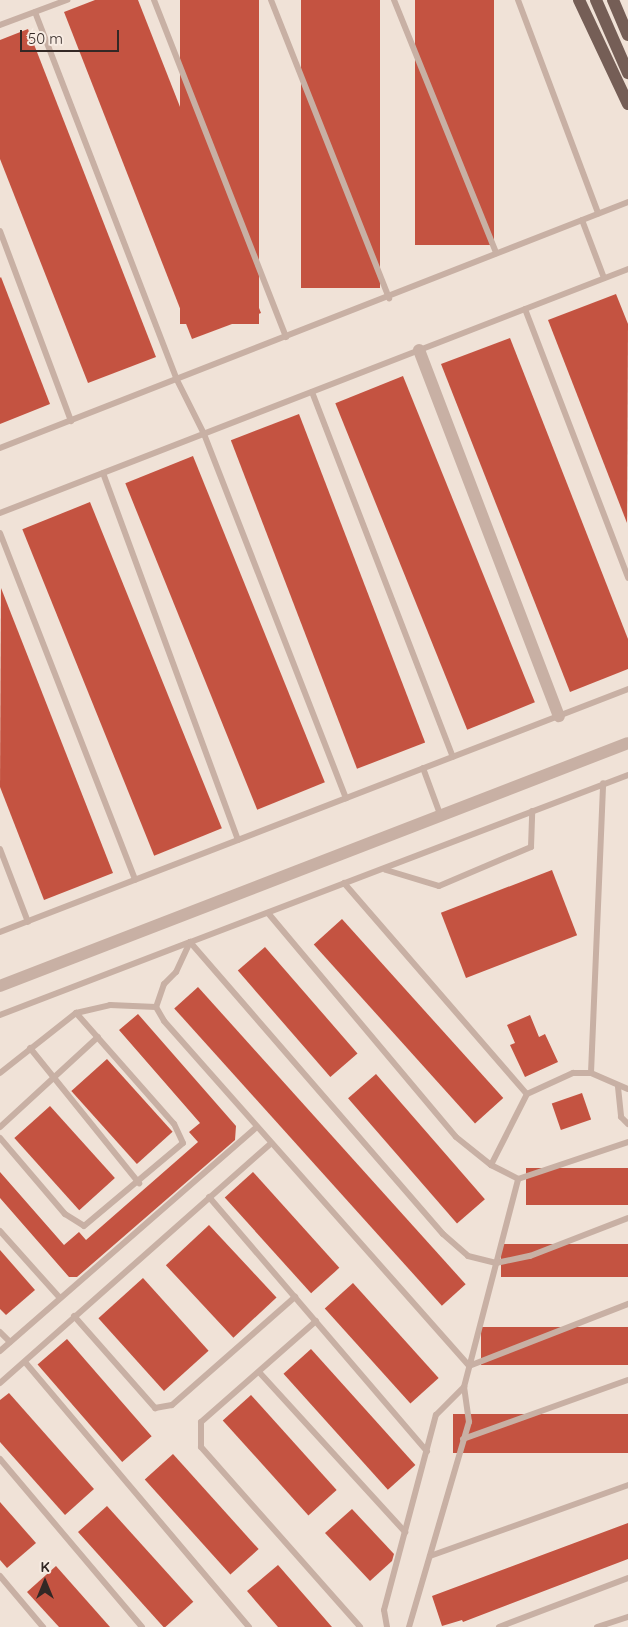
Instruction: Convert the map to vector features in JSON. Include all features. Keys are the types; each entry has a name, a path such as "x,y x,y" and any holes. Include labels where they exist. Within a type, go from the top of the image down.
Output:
{"main road":[{"path":"579,0 628,104"},
{"path":"596,0 628,73"},
{"path":"613,0 628,35"}],"street":[{"path":"419,350 559,716"},
{"path":"0,986 440,814 628,743"}],"lane":[{"path":"0,25 67,0"},
{"path":"154,0 286,337"},
{"path":"271,0 389,298"},
{"path":"394,0 496,253"},
{"path":"518,0 598,213"},
{"path":"35,12 177,380 204,434 346,798"},
{"path":"0,448 389,298 496,253 628,202"},
{"path":"582,220 604,278"},
{"path":"0,230 71,421"},
{"path":"0,513 628,269"},
{"path":"525,309 628,578"},
{"path":"312,392 453,757"},
{"path":"103,473 238,840"},
{"path":"0,533 135,880"},
{"path":"0,932 628,689"},
{"path":"423,768 440,814"},
{"path":"0,1015 344,883 386,870 532,811 628,775"},
{"path":"591,1073 604,783"},
{"path":"386,870 439,886 531,847 532,811"},
{"path":"0,849 28,922"},
{"path":"344,883 527,1094"},
{"path":"268,913 456,1137 491,1165 518,1179 628,1142"},
{"path":"190,942 176,972 164,984 156,1007 164,1021 469,1366"},
{"path":"190,942 443,1234 468,1256 496,1263 530,1256 628,1218"},
{"path":"0,1073 76,1013 110,1005 156,1007"},
{"path":"0,1138 65,1214 84,1226 139,1183 183,1143 174,1124 76,1013"},
{"path":"0,1127 98,1037"},
{"path":"30,1048 139,1183"},
{"path":"491,1165 527,1094 573,1073 591,1073 618,1087 628,1089"},
{"path":"618,1087 621,1117 628,1124"},
{"path":"0,1351 257,1127"},
{"path":"0,1383 26,1362 74,1316 271,1143"},
{"path":"409,1627 469,1422 464,1387 518,1179"},
{"path":"209,1197 427,1451"},
{"path":"0,1231 60,1298"},
{"path":"74,1316 155,1408 172,1405 295,1297"},
{"path":"469,1366 628,1304"},
{"path":"316,1322 201,1422 201,1447 360,1627"},
{"path":"0,1332 10,1342"},
{"path":"26,1362 249,1627"},
{"path":"259,1372 405,1532"},
{"path":"463,1440 628,1380"},
{"path":"387,1627 384,1610 436,1415 464,1387"},
{"path":"0,1459 142,1627"},
{"path":"430,1556 628,1485"},
{"path":"0,1576 43,1627"},
{"path":"499,1627 628,1578"},
{"path":"597,1627 628,1616"}],"building":[{"path":"95,0 138,0 261,313 192,339 64,12"},
{"path":"180,0 259,0 259,324 180,324"},
{"path":"301,0 380,0 380,288 301,288"},
{"path":"415,0 494,0 494,245 415,245"},
{"path":"28,29 156,357 88,383 0,159 0,40"},
{"path":"0,278 50,404 0,424"},
{"path":"616,294 628,324 627,523 548,320"},
{"path":"510,338 628,639 628,669 570,692 441,364"},
{"path":"403,376 535,702 467,730 335,403"},
{"path":"299,414 425,743 357,769 231,440"},
{"path":"193,456 325,782 257,810 125,483"},
{"path":"90,502 222,828 154,856 22,529"},
{"path":"1,588 113,873 44,900 0,787"},
{"path":"552,870 577,935 466,978 441,913"},
{"path":"342,919 503,1098 475,1124 314,944"},
{"path":"265,947 358,1053 330,1077 238,971"},
{"path":"198,987 466,1284 442,1306 174,1008"},
{"path":"138,1014 236,1126 235,1140 77,1277 69,1277 0,1198 0,1172 64,1245 79,1232 86,1240 198,1142 189,1132 200,1123 119,1030"},
{"path":"530,1015 539,1037 545,1034 558,1062 525,1077 510,1045 515,1043 507,1025"},
{"path":"107,1059 173,1132 137,1164 71,1091"},
{"path":"376,1074 485,1199 457,1224 348,1098"},
{"path":"582,1093 591,1119 561,1130 552,1103"},
{"path":"50,1106 115,1178 79,1210 14,1138"},
{"path":"526,1168 628,1168 628,1205 526,1205"},
{"path":"253,1172 339,1268 311,1293 225,1197"},
{"path":"209,1225 277,1297 233,1338 166,1265"},
{"path":"501,1244 628,1244 628,1277 501,1277"},
{"path":"0,1250 35,1290 6,1315 0,1309"},
{"path":"143,1278 209,1351 164,1391 98,1318"},
{"path":"353,1283 439,1378 410,1404 325,1308"},
{"path":"481,1327 628,1327 628,1365 481,1365"},
{"path":"67,1339 152,1436 122,1462 38,1365"},
{"path":"311,1349 415,1465 388,1490 284,1374"},
{"path":"9,1393 94,1489 65,1515 0,1442 0,1400"},
{"path":"251,1395 337,1490 308,1516 223,1420"},
{"path":"453,1414 628,1414 628,1453 453,1453"},
{"path":"173,1454 259,1549 230,1575 145,1479"},
{"path":"0,1502 36,1543 7,1568 0,1560"},
{"path":"107,1506 193,1602 163,1627 78,1532"},
{"path":"352,1509 394,1554 392,1561 370,1581 325,1533"},
{"path":"628,1523 628,1559 463,1622 462,1620 442,1626 432,1596"},
{"path":"278,1565 332,1627 278,1627 247,1591"},
{"path":"56,1566 110,1627 59,1627 27,1592"}]}
